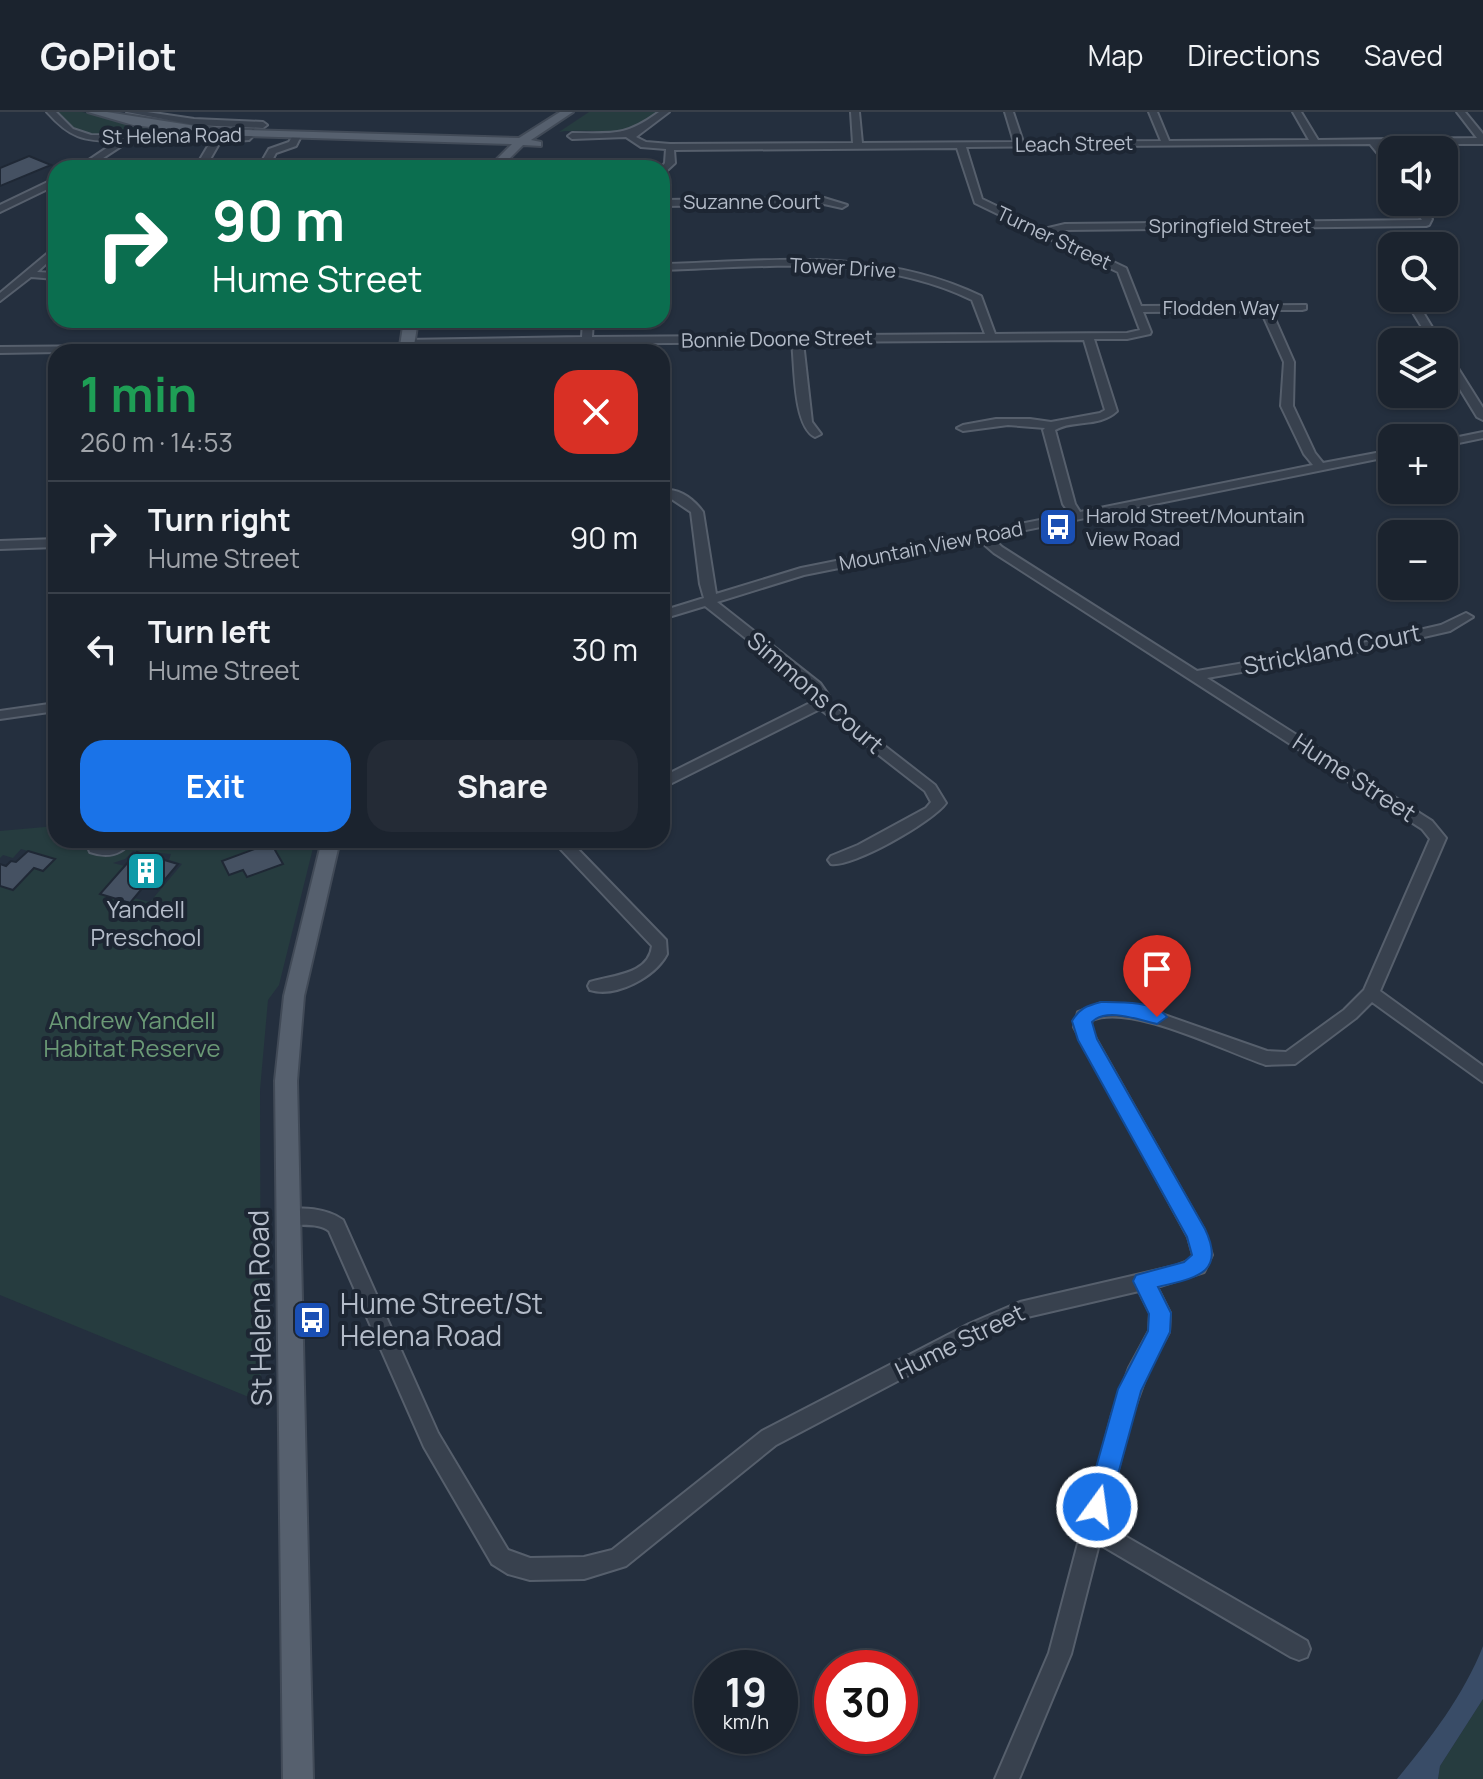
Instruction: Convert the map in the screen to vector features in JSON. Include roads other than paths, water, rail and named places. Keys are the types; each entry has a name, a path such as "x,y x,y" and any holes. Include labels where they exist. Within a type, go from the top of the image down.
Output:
{"main road":[{"name":"St Helena Road","path":"93,112 298,134 488,137 526,145"},
{"path":"488,137 541,127 568,112"},
{"path":"504,160 580,112"},
{"path":"514,160 541,127"},
{"name":"St Helena Road","path":"441,137 526,145"},
{"path":"458,140 478,145 489,153 491,160"},
{"name":"St Helena Road","path":"298,1779 286,1081 288,1042 300,963 329,848"}],"street":[{"name":"St Helena Road","path":"51,112 74,133 95,138 244,138 258,129"},
{"name":"St Helena Road","path":"131,112 163,121"},
{"path":"163,121 176,112"},
{"path":"572,136 640,138 665,112"},
{"path":"855,112 858,145"},
{"path":"1009,112 1019,144"},
{"path":"1153,112 1166,143"},
{"path":"1297,112 1314,141"},
{"path":"1461,112 1483,140"},
{"path":"267,160 272,151 291,145 298,134"},
{"name":"Leach Street","path":"640,138 668,147 1483,140"},
{"path":"94,160 126,139"},
{"path":"205,160 217,139"},
{"path":"1373,142 1378,149"},
{"name":"Turner Street","path":"961,145 978,201 1122,270 1146,332"},
{"path":"668,147 670,160"},
{"path":"0,209 48,185"},
{"name":"Suzanne Court","path":"670,203 824,201 842,205"},
{"name":"Springfield Street","path":"1043,232 1065,227 1418,225 1426,223 1425,216"},
{"path":"0,298 48,258"},
{"name":"Tower Drive","path":"670,267 864,265 922,274 977,298 991,337"},
{"path":"30,274 48,275"},
{"path":"0,280 19,282"},
{"name":"Flodden Way","path":"1139,309 1302,307"},
{"path":"1265,308 1289,362 1287,406 1310,454 1320,467"},
{"name":"Bonnie Doone Street","path":"616,344 1136,336 1146,332"},
{"path":"1077,516 1069,504 1049,430 1060,422 1092,421 1111,411 1088,336"},
{"path":"797,339 806,422 815,434"},
{"path":"0,350 48,350"},
{"path":"1458,377 1483,417"},
{"path":"963,428 986,422 1039,422 1052,426"},
{"path":"1458,440 1483,435"},
{"name":"Mountain View Road","path":"670,612 801,572 1378,456"},
{"path":"671,493 692,505 697,512 709,600"},
{"name":"Hume Street","path":"289,1217 327,1219 336,1226 446,1469 500,1557 530,1569 584,1568 618,1559 769,1438 1020,1310 1197,1266 1201,1261 1202,1247 1083,1030 1084,1016 1101,1009 1136,1011 1266,1058 1282,1060 1296,1054 1350,1014 1371,993 1436,847 1436,834 1427,825 998,550 981,535"},
{"path":"0,545 48,543"},
{"name":"Simmons Court","path":"709,600 815,686 822,696 821,703 930,788 939,803 931,812 836,860"},
{"name":"Strickland Court","path":"1195,676 1367,646 1445,628 1466,617"},
{"path":"670,779 821,703"},
{"path":"0,715 48,708"},
{"path":"95,848 102,851 114,848"},
{"path":"568,848 660,944 660,954 654,964 626,979 596,986"},
{"path":"1371,993 1483,1075"},
{"path":"1007,1779 1055,1667 1130,1389 1159,1332 1160,1313 1144,1281"},
{"path":"1092,1528 1299,1649"}],"water":[{"path":"1483,1646 1483,1699 1440,1766 1438,1779 1397,1779 1456,1699"}],"place":[{"name":"Harold Street/Mountain View Road","path":"1058,527"},
{"name":"Yandell Preschool","path":"146,871"},
{"name":"Hume Street/St Helena Road","path":"312,1320"}],"park label":[{"name":"Andrew Yandell Habitat Reserve","path":"132,1035"}]}
